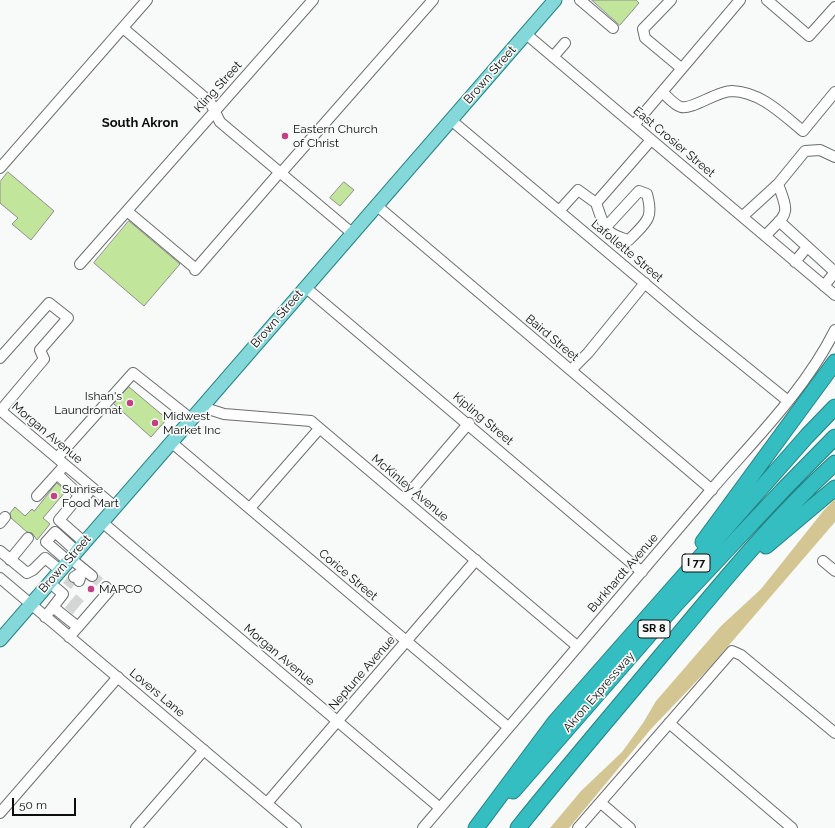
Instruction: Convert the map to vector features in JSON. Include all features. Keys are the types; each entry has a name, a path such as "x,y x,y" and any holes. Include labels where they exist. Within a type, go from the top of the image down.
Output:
{"highway":[{"path":"680,581 705,538 835,362"},
{"name":"I 77","path":"476,828 555,722 807,436 835,407"},
{"name":"Akron Expressway","path":"481,828 674,605 782,490 835,437"},
{"name":"Akron Expressway","path":"518,828 558,777 711,596 786,511 835,463"},
{"path":"711,596 749,560 835,488"}],"main road":[{"name":"Brown Street","path":"0,640 102,522 114,506 202,407 555,0"}],"street":[{"path":"0,168 147,0"},
{"name":"Kling Street","path":"80,264 313,0"},
{"path":"127,211 195,270 432,0"},
{"path":"580,0 613,28"},
{"path":"671,0 643,29 645,38 682,68"},
{"path":"634,125 740,0"},
{"path":"768,0 809,36 835,7"},
{"path":"123,28 210,102 220,122 352,233"},
{"name":"East Crosier Street","path":"526,34 824,286"},
{"path":"553,57 565,43"},
{"path":"662,92 679,107 687,108 710,97 732,91 760,97 803,131 835,92"},
{"name":"Lafollette Street","path":"451,120 645,284 788,401"},
{"path":"596,203 651,140"},
{"path":"743,216 778,184 805,151 820,150 835,157"},
{"path":"765,236 784,215 786,206 778,184"},
{"path":"559,211 578,190 596,203 605,228 614,237 629,240 649,218 650,207 647,194 639,191 605,228"},
{"name":"Baird Street","path":"376,206 712,490"},
{"path":"779,221 835,272 824,286 835,295"},
{"path":"795,262 807,247"},
{"path":"571,370 588,353 645,284"},
{"name":"Kipling Street","path":"305,287 469,423 642,572"},
{"path":"0,358 49,303 68,318 40,350 44,359 0,410"},
{"name":"Burkhardt Avenue","path":"423,828 788,401 821,355 835,330"},
{"path":"57,458 133,373 191,419"},
{"name":"McKinley Avenue","path":"202,407 224,414 303,420 311,422 577,646"},
{"name":"Morgan Avenue","path":"0,410 114,506"},
{"path":"404,499 469,423"},
{"path":"250,508 319,428"},
{"name":"Corice Street","path":"171,442 508,727"},
{"path":"38,496 65,465"},
{"path":"57,474 79,496 85,497 92,488"},
{"path":"79,496 59,520 63,523 72,556 80,575 92,576"},
{"name":"Morgan Avenue","path":"102,522 337,721 442,806"},
{"path":"63,523 46,542 72,556"},
{"path":"10,560 28,538"},
{"path":"0,551 27,573 45,558 72,556"},
{"name":"Neptune Avenue","path":"267,803 476,560"},
{"path":"823,561 835,571"},
{"name":"Lovers Lane","path":"0,578 267,803 290,826"},
{"path":"45,616 67,594 49,582"},
{"path":"69,637 78,628 85,613 109,591 106,588"},
{"path":"53,607 78,628"},
{"path":"578,828 732,651 741,655 834,730"},
{"path":"0,813 118,677"},
{"path":"668,723 792,828"},
{"path":"136,828 204,750"},
{"path":"601,803 630,828"}],"shaded area":[{"path":"835,499 835,522 711,666 651,729 569,828 550,828 581,791 622,752 643,723 656,701 721,626 761,589 824,510"}],"building":[{"path":"592,0 636,0 639,3 620,25"},
{"path":"8,172 54,211 31,240 12,224 18,218 0,203 0,182"},
{"path":"344,182 354,190 340,206 330,198"},
{"path":"129,221 180,264 144,306 94,263"},
{"path":"129,387 167,419 151,437 114,404"},
{"path":"57,483 66,491 43,518 50,524 37,540 32,533 27,532 11,518 10,513 15,507 25,516 32,509 34,511"}],"tunnel":[{"path":"92,576 106,587"},
{"path":"67,586 74,577"},
{"path":"73,598 83,607"},
{"path":"68,604 79,613"}],"place":[{"name":"Eastern Church of Christ","path":"285,136"},
{"name":"Ishan's Laundromat","path":"130,403"},
{"name":"Midwest Market Inc","path":"155,423"},
{"name":"Sunrise Food Mart","path":"54,496"},
{"name":"MAPCO","path":"91,589"}],"district":[{"name":"South Akron","path":"140,123"}]}
